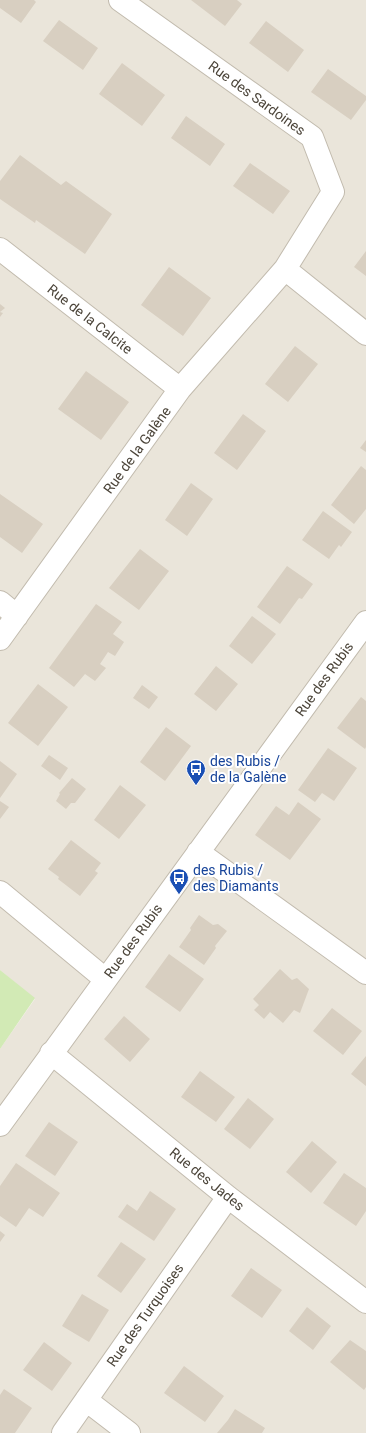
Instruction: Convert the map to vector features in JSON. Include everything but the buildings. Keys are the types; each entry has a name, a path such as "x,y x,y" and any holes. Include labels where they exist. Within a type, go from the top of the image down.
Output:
{"street":[{"name":"Rue des Sardoines","path":"120,0 312,137 333,192 285,269"},
{"name":"Rue de la Calcite","path":"0,249 180,389"},
{"path":"285,269 366,334"},
{"name":"Rue de la Galène","path":"0,640 180,389 285,269"},
{"path":"0,602 17,616"},
{"name":"Rue des Rubis","path":"0,1125 366,622"},
{"path":"198,852 366,973"},
{"path":"0,892 105,979"},
{"name":"Rue des Jades","path":"52,1053 228,1196 366,1302"},
{"name":"Rue des Turquoises","path":"63,1433 228,1196"},
{"path":"86,1400 129,1433"}],"shaded area":[{"path":"0,0 366,0 366,1433 0,1433 0,1049 35,999 0,970"}],"green space":[{"path":"0,970 35,998 0,1049"}],"place":[{"name":"des Rubis / de la Galène","path":"196,786"},
{"name":"des Rubis / des Diamants","path":"179,895"}]}
